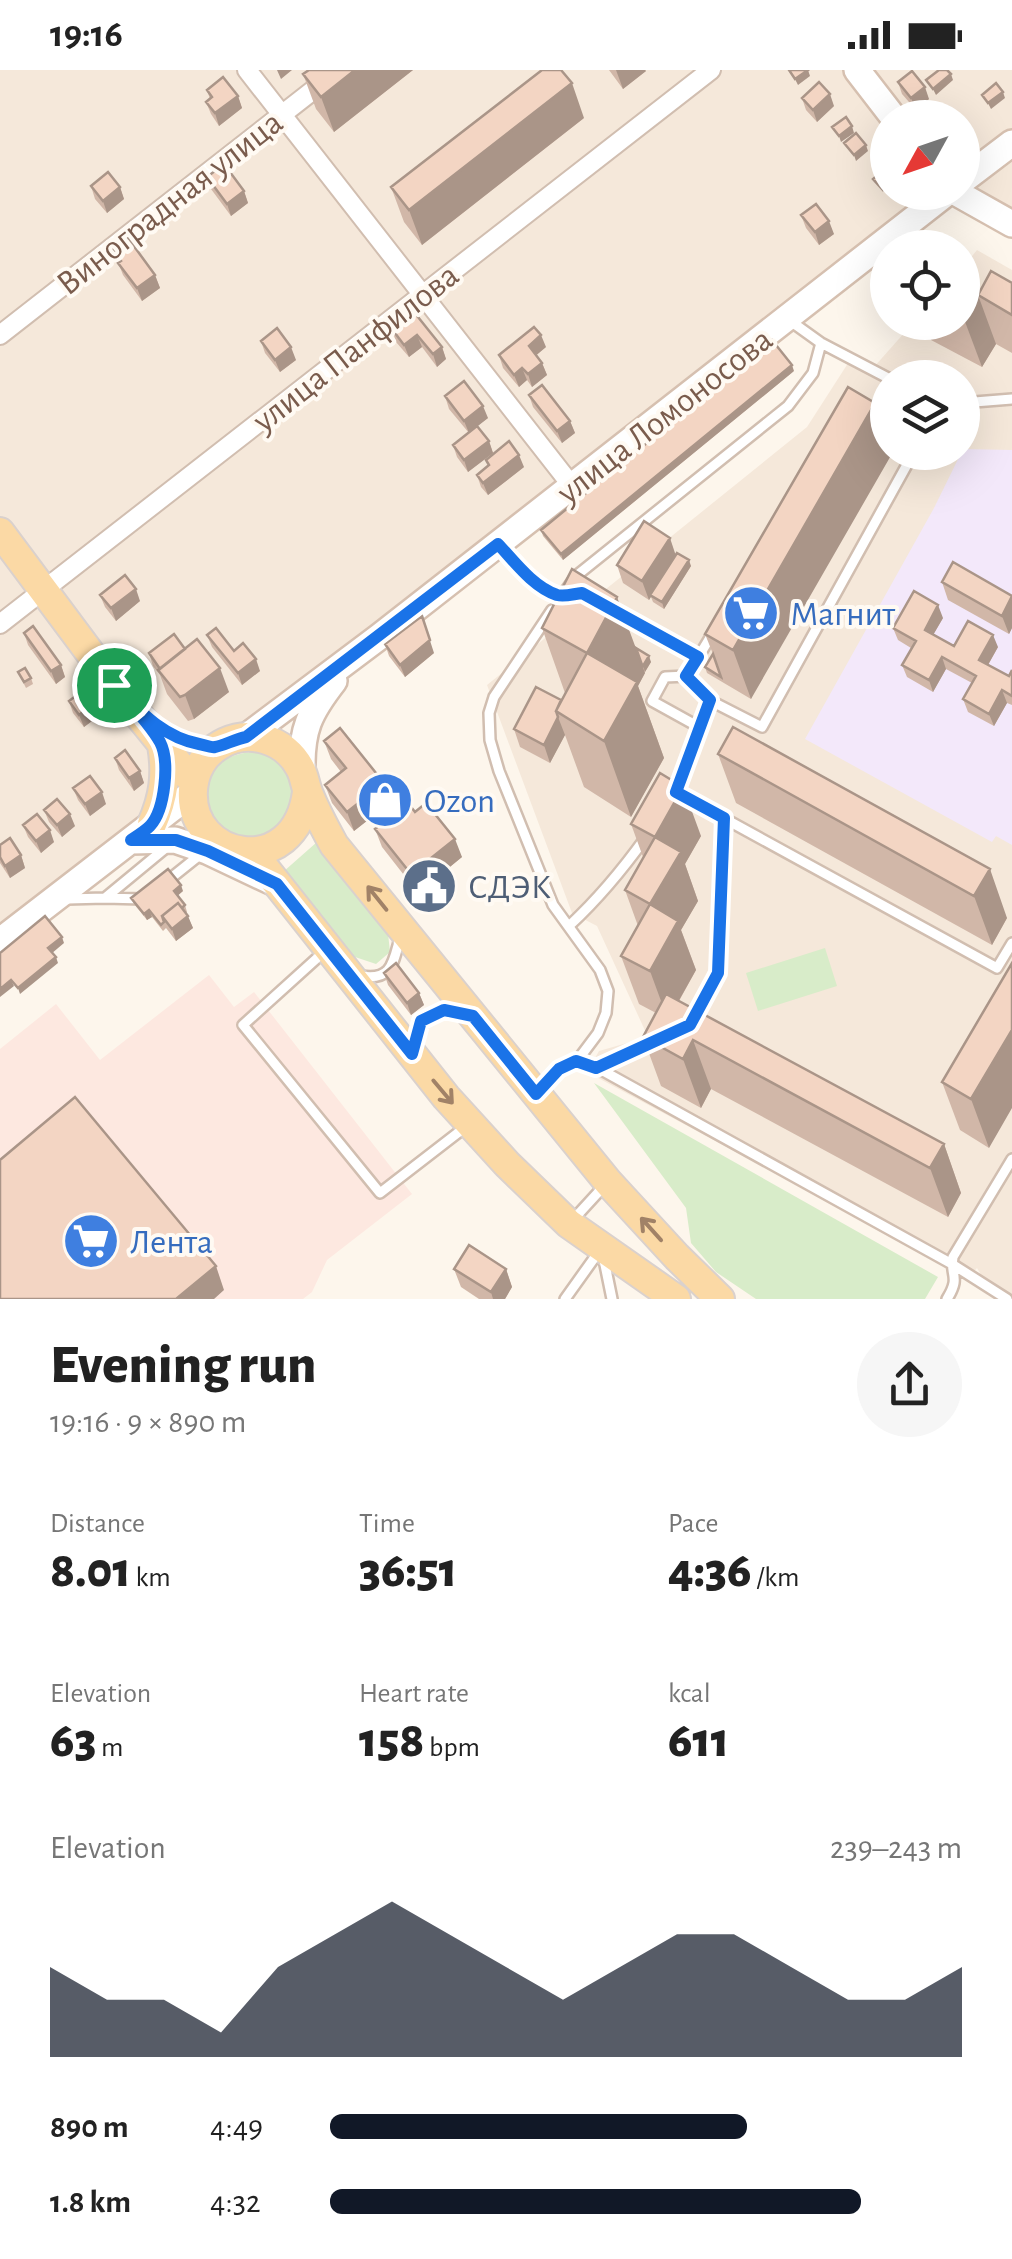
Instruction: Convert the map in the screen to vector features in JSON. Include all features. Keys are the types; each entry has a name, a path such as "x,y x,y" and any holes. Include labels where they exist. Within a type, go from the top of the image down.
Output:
{"main road":[{"path":"0,532 193,788"},
{"path":"114,685 167,734 217,747"},
{"path":"305,782 304,811 298,826 267,849 252,852 224,845 206,831 194,809 193,788 202,763 217,747 246,737 262,738 283,748 297,762 334,846 608,1182 720,1299"},
{"path":"153,835 165,780 161,743"},
{"path":"252,852 412,1054 507,1164 569,1224 676,1299"}],"street":[{"path":"247,70 572,486"},
{"name":"Виноградная улица","path":"0,335 339,70"},
{"name":"улица Панфилова","path":"0,624 710,70"},
{"path":"857,70 880,100"},
{"path":"980,167 1012,143"},
{"path":"980,207 1012,224"},
{"name":"улица Ломоносова","path":"246,737 928,210"},
{"name":"улица Ломоносова","path":"305,782 302,742 306,722 334,682 379,636"},
{"path":"0,941 55,899 153,835 193,788"},
{"path":"153,835 205,850 277,884"}],"lane":[{"path":"786,319 822,344 870,369"},
{"path":"536,1094 559,1069 576,1061 598,1033 606,1013 608,992 600,970 553,905 499,772 490,740 489,713 494,697 576,576 788,406 813,373 822,344"},
{"path":"980,402 1012,400"},
{"path":"858,416 868,421 870,418"},
{"path":"698,727 652,701 665,677 686,676 710,700 762,727 904,470"},
{"path":"498,544 533,579 562,596 582,593"},
{"path":"599,602 698,657"},
{"path":"686,676 723,617"},
{"path":"666,808 676,792 710,700"},
{"path":"676,792 997,968 1012,943"},
{"path":"690,1025 718,973 724,818"},
{"path":"570,926 622,870 655,824"},
{"path":"105,898 153,835"},
{"path":"160,887 205,850"},
{"path":"55,899 145,899"},
{"path":"348,974 371,978 386,974 393,966 402,929"},
{"path":"328,948 243,1025 380,1193 470,1124"},
{"path":"412,1054 421,1021 444,1010 473,1016"},
{"path":"596,1068 658,1039"},
{"path":"576,1061 596,1068 952,1264 1006,1299"},
{"path":"947,1299 956,1280 953,1257 1008,1176 1012,1159"},
{"path":"569,1224 608,1182"},
{"path":"565,1299 601,1248"},
{"path":"601,1248 612,1299"}],"shaded area":[{"path":"0,70 1012,70 1012,224 980,204 980,100 870,100 870,210 926,210 899,230 870,230 870,252 217,747 167,733 194,783 0,941"},
{"path":"980,252 1012,270 1012,1299 985,1282 977,1268 969,1277 587,1072 599,1051 648,1037 597,926 572,913 487,685 807,427 852,357 870,365 870,470 980,470 980,360 880,360 898,340 980,340"},
{"path":"980,449 1012,450 1012,845 996,836 992,842 805,739 953,470 980,470"},
{"path":"209,975 234,1007 254,992 412,1194 327,1260 312,1292 303,1299 0,1299 0,1049 56,1004 100,1060"}],"green space":[{"path":"253,752 286,769 297,804 265,842 219,831 207,804 209,779 215,769 237,755"},
{"path":"317,842 387,924 390,952 376,964 349,955 283,872"},
{"path":"825,948 837,986 758,1011 746,973"},
{"path":"594,1083 938,1277 925,1299 756,1299 716,1272 691,1243 686,1208"}],"building":[{"path":"309,70 355,70 321,97 303,74"},
{"path":"542,70 561,70 572,83 409,210 391,187"},
{"path":"789,70 808,70 795,79"},
{"path":"939,70 951,74 933,89 926,80"},
{"path":"912,71 925,87 911,98 898,82"},
{"path":"223,77 238,96 215,113 206,102 212,97 207,90"},
{"path":"819,82 830,94 813,110 802,98"},
{"path":"996,83 1003,92 988,103 982,95"},
{"path":"846,117 852,126 839,136 832,127"},
{"path":"856,133 866,145 854,155 844,143"},
{"path":"224,164 244,191 227,204 207,177"},
{"path":"108,172 120,187 103,201 91,186"},
{"path":"816,204 829,221 815,232 801,215"},
{"path":"128,238 155,275 137,288 118,263 121,261 113,249"},
{"path":"991,271 1012,283 1012,315 980,296"},
{"path":"414,312 442,347 433,354 417,335 404,345 392,329"},
{"path":"534,327 541,335 529,346 542,363 528,374 522,368 514,375 499,355"},
{"path":"277,328 291,347 275,360 261,341"},
{"path":"772,340 792,365 561,554 541,530"},
{"path":"464,381 483,406 464,421 445,396"},
{"path":"542,385 570,421 557,431 529,395"},
{"path":"848,387 870,400 870,412 733,650 705,634"},
{"path":"477,426 489,441 464,460 453,445"},
{"path":"509,441 519,455 483,483 477,475 489,465 486,460"},
{"path":"644,521 670,538 642,581 617,565"},
{"path":"677,553 689,560 662,602 650,595"},
{"path":"953,562 1012,596 1002,616 942,582"},
{"path":"572,569 617,597 587,653 542,628"},
{"path":"125,575 136,589 111,608 100,595"},
{"path":"914,591 938,605 925,630 954,646 968,621 993,635 979,660 1009,676 1012,670 1012,696 1002,690 989,714 963,699 976,676 942,657 929,680 902,665 916,641 893,628"},
{"path":"422,616 430,640 400,665 385,644"},
{"path":"33,626 61,665 51,671 24,633"},
{"path":"216,628 234,651 243,643 256,659 238,673 207,635"},
{"path":"174,634 185,649 160,669 149,653"},
{"path":"197,639 220,668 180,697 158,670"},
{"path":"636,648 649,656 643,666 642,665"},
{"path":"587,653 637,682 604,741 556,711"},
{"path":"713,654 721,677 705,667"},
{"path":"25,668 31,678 24,682 18,672"},
{"path":"536,687 561,700 556,711 558,717 544,745 514,729"},
{"path":"81,692 92,705 79,715 69,701"},
{"path":"733,727 990,869 974,896 718,754"},
{"path":"340,728 384,783 347,812 325,785 346,768 324,741"},
{"path":"125,750 140,771 129,778 115,758"},
{"path":"660,773 683,787 655,837 631,824"},
{"path":"90,776 102,792 85,804 73,788"},
{"path":"57,799 70,814 57,825 44,810"},
{"path":"408,803 415,812 426,803 455,839 411,874 375,829"},
{"path":"37,814 50,830 36,841 23,825"},
{"path":"655,837 681,852 650,904 625,890"},
{"path":"10,838 21,855 5,866 0,845"},
{"path":"168,869 181,885 174,891 185,905 182,908 178,903 162,916 161,925 149,910 144,914 131,898"},
{"path":"178,903 188,916 172,929 162,916"},
{"path":"650,904 678,921 650,971 621,956"},
{"path":"45,916 62,937 48,948 56,957 18,988 11,980 0,989 0,953"},
{"path":"396,963 419,993 407,1003 384,973"},
{"path":"1012,963 1012,1030 971,1099 942,1082"},
{"path":"666,994 944,1144 930,1168 693,1040 683,1059 643,1037"},
{"name":"Лента","path":"75,1097 216,1266 176,1299 0,1299 0,1160"},
{"path":"469,1245 506,1269 491,1292 454,1269"}],"place":[{"name":"Магнит","path":"751,613"},
{"name":"Ozon","path":"385,800"},
{"name":"СДЭК","path":"429,886"},
{"name":"Лента","path":"91,1241"}],"route":[{"path":"498,544 552,593 582,593 698,657 686,676 710,700 676,792 724,818 718,973 690,1025 596,1068 576,1061 559,1069 536,1094 473,1016 444,1010 421,1021 412,1054 277,884 176,840 131,840 152,824 162,803 164,762 161,743 114,685 153,723 186,742 217,747 246,737 498,544"}]}
